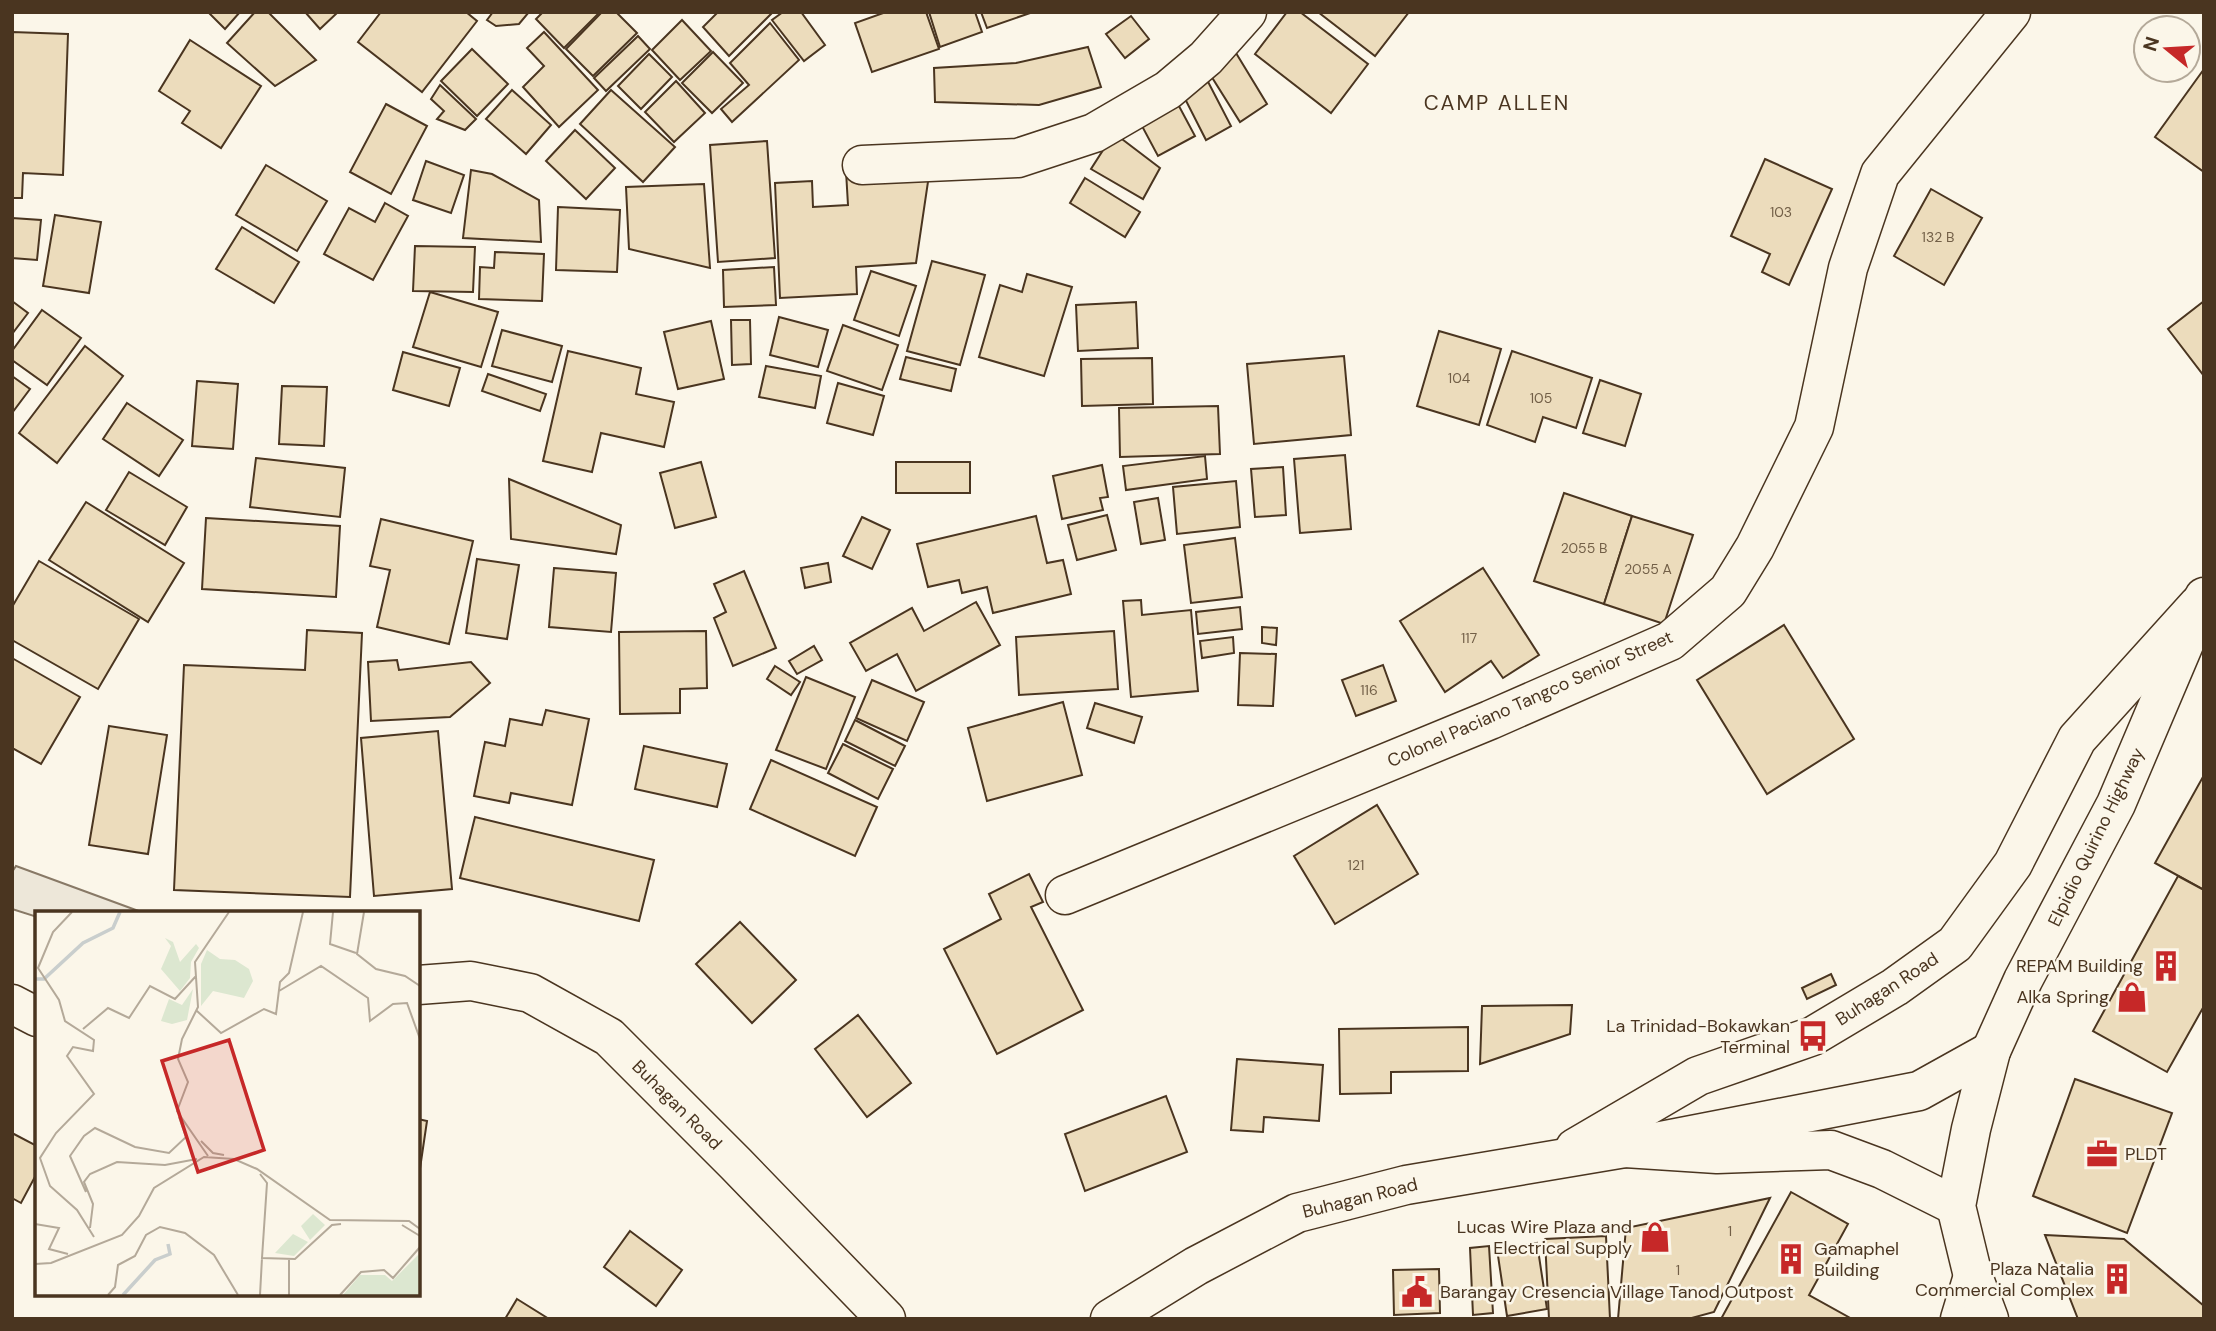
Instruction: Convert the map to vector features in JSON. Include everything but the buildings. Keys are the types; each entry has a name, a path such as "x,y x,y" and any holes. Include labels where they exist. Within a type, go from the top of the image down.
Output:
{"main road":[{"path":"862,165 1018,158 1094,133 1168,90 1206,58 1247,12"},
{"name":"Colonel Paciano Tangco Senior Street","path":"1065,895 1490,720 1670,641 1728,591 1755,547 1814,427 1848,268 1880,174 2011,12"},
{"name":"Elpidio Quirino Highway","path":"1989,1319 1973,1276 1956,1206 1971,1129 1991,1051 2023,980 2116,804 2202,599"},
{"name":"Buhagan Road","path":"1552,1161 1698,1076 1813,1036 1895,987 1955,944 2013,864 2077,739 2202,599"},
{"name":"Buhagan Road","path":"420,985 471,981 530,993 609,1037 886,1319"},
{"path":"12,1004 35,1016"},
{"name":"Buhagan Road","path":"1110,1319 1196,1266 1297,1213 1406,1185 1625,1148 1919,1091 1991,1051"},
{"path":"1625,1148 1717,1154 1831,1150 1882,1169 1956,1206"},
{"path":"1960,1319 1973,1276"}],"shaded area":[{"path":"16,866 139,911 35,911 35,916 12,909 12,872"}],"place":[{"name":"REPAM Building","path":"2166,966"},
{"name":"Alka Spring","path":"2132,997"},
{"name":"La Trinidad-Bokawkan Terminal","path":"1813,1036"},
{"name":"PLDT","path":"2102,1154"},
{"name":"Lucas Wire Plaza and Electrical Supply","path":"1655,1237"},
{"name":"Gamaphel Building","path":"1791,1259"},
{"name":"Plaza Natalia Commercial Complex","path":"2117,1279"},
{"name":"Barangay Cresencia Village Tanod Outpost","path":"1417,1292"}],"district":[{"name":"CAMP ALLEN","path":"1497,103"}]}
